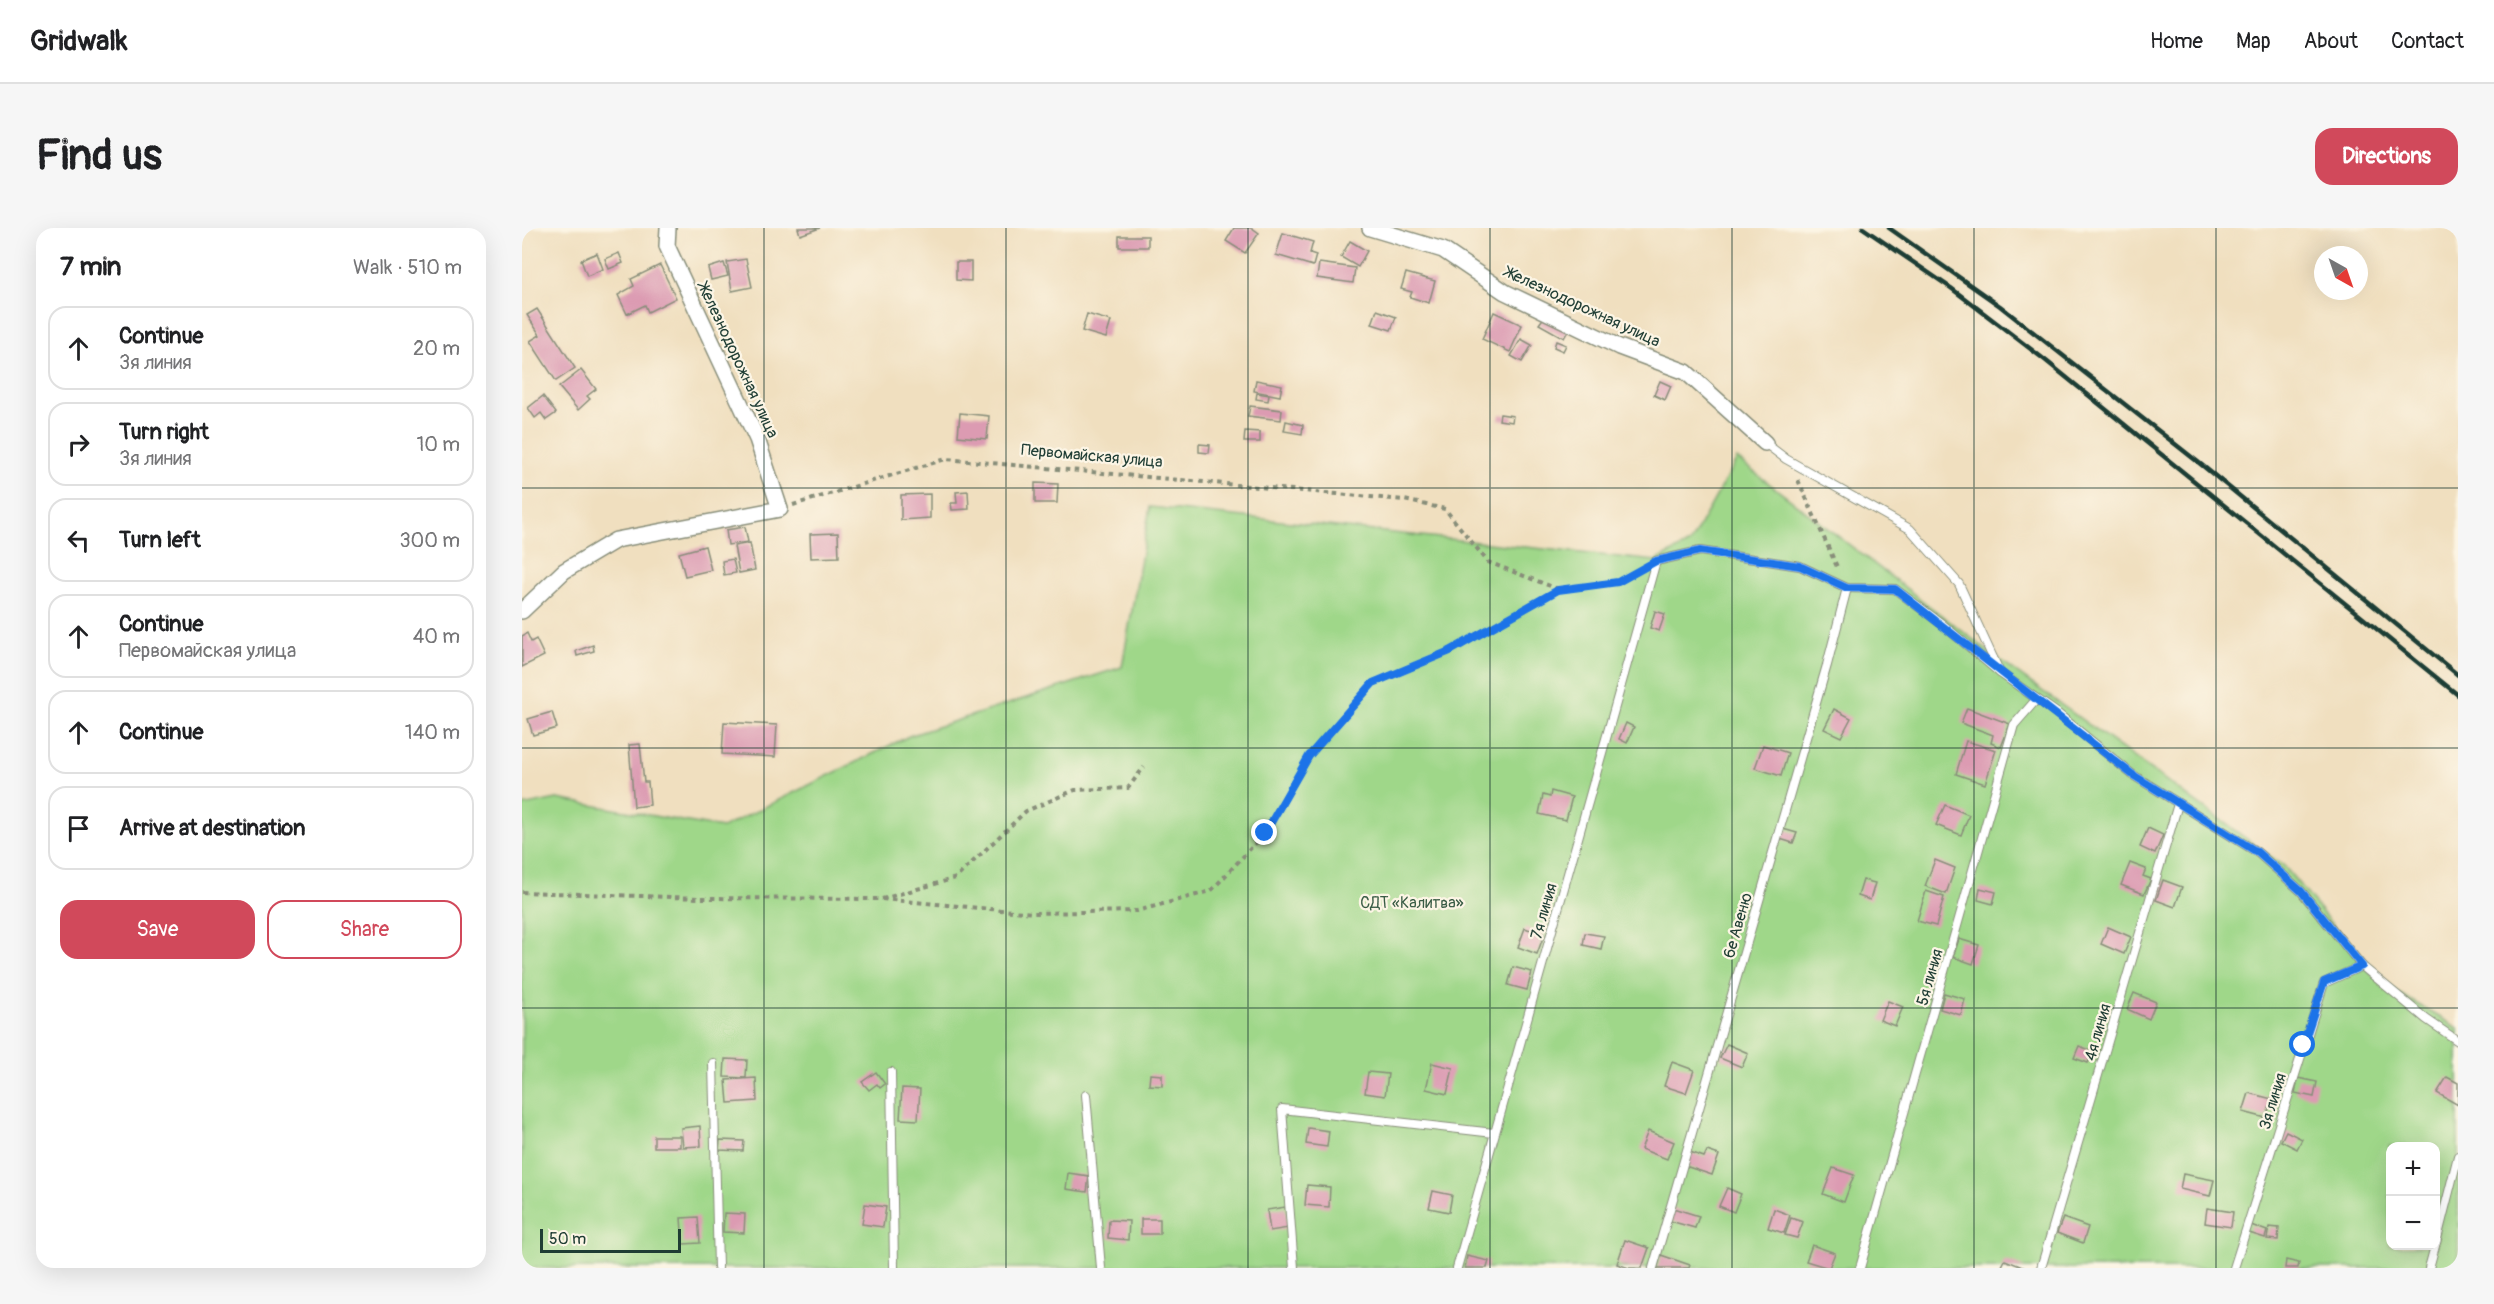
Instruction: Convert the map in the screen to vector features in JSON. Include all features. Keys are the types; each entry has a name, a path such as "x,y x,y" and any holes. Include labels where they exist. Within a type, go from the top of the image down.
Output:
{"street":[{"name":"Железнодорожная улица","path":"668,228 667,246 757,438 780,509"},
{"name":"Железнодорожная улица","path":"1370,228 1443,250 1505,292 1618,347 1686,372 1765,443"},
{"path":"522,611 564,571 616,540 780,509"}],"lane":[{"path":"1765,443 1789,460 1910,529 1959,584 2000,673"},
{"path":"1656,561 1700,551 1800,566 1847,588 1895,589 2133,775 2257,852 2301,891 2362,966 2426,1019 2458,1041"},
{"name":"7я линия","path":"1457,1268 1656,561"},
{"name":"6е Авеню","path":"1653,1268 1827,665 1847,588"},
{"name":"5я линия","path":"1860,1268 2014,725 2035,700"},
{"name":"4я линия","path":"2041,1268 2178,804"},
{"name":"3я линия","path":"2234,1268 2324,982 2362,966"},
{"path":"713,1063 718,1268"},
{"path":"891,1072 894,1268"},
{"path":"1086,1095 1101,1268"},
{"path":"1294,1268 1282,1109 1494,1133"},
{"path":"2440,1225 2458,1156"},
{"path":"2429,1268 2434,1250"}],"path":[{"name":"Первомайская улица","path":"780,509 946,459 1404,500 1445,509 1488,562 1558,590 1618,582 1656,561"},
{"path":"1789,460 1847,588"},
{"path":"522,891 699,898 882,899 1034,914 1137,911 1211,891 1265,833 1309,756 1373,683 1450,651 1558,590"},
{"path":"882,899 957,878 1026,811 1075,790 1128,788 1144,767"}],"green space":[{"name":"СДТ «Калитва»","path":"1737,459 2013,670 2284,866 2379,982 2458,1028 2458,1268 522,1268 522,806 557,799 722,828 909,736 1122,667 1150,507 1656,561 1690,543"}],"building":[{"path":"798,228 820,228 800,235"},
{"path":"1234,228 1252,228 1259,233 1245,253 1226,241"},
{"path":"1283,233 1313,242 1310,253 1316,255 1313,266 1276,255"},
{"path":"1119,236 1148,236 1148,247 1119,247"},
{"path":"1350,241 1367,251 1358,267 1341,257"},
{"path":"597,253 603,269 587,276 581,260"},
{"path":"619,253 623,263 609,269 605,259"},
{"path":"746,259 752,287 732,291 727,262"},
{"path":"956,262 971,262 971,281 956,280"},
{"path":"724,263 728,276 711,280 708,268"},
{"path":"1319,263 1355,268 1353,283 1317,278"},
{"path":"660,265 676,298 648,312 645,305 627,314 618,295 634,286 631,279"},
{"path":"1406,273 1435,281 1429,303 1410,297 1412,292 1401,289"},
{"path":"537,309 575,368 556,381 530,341 540,335 527,315"},
{"path":"1377,310 1396,317 1391,330 1372,324"},
{"path":"1494,312 1522,325 1510,352 1482,339"},
{"path":"1087,314 1111,321 1106,338 1082,331"},
{"path":"1545,316 1569,329 1564,338 1539,324"},
{"path":"1521,339 1532,345 1522,362 1511,356"},
{"path":"1556,341 1566,345 1563,351 1554,347"},
{"path":"581,370 596,389 587,396 590,399 578,410 559,387"},
{"path":"1256,380 1282,385 1280,396 1254,391"},
{"path":"1660,381 1671,386 1665,400 1654,395"},
{"path":"1257,393 1269,395 1268,401 1256,399"},
{"path":"543,396 556,413 546,420 541,413 535,418 528,408"},
{"path":"1250,406 1282,410 1281,420 1248,416"},
{"path":"960,413 989,416 987,439 958,436"},
{"path":"1500,414 1513,416 1512,422 1499,420"},
{"path":"1286,421 1303,425 1302,434 1284,431"},
{"path":"1245,431 1260,432 1260,442 1244,442"},
{"path":"1199,444 1210,445 1209,453 1199,452"},
{"path":"1035,483 1058,484 1057,503 1035,503"},
{"path":"968,491 969,509 952,510 951,503 957,503 956,492"},
{"path":"930,494 930,518 901,520 901,495"},
{"path":"745,527 748,542 728,545 726,530"},
{"path":"838,533 839,557 811,558 810,534"},
{"path":"750,543 755,570 739,573 734,546"},
{"path":"705,546 711,570 685,576 679,553"},
{"path":"733,559 736,573 724,575 722,561"},
{"path":"1655,611 1665,614 1659,631 1650,628"},
{"path":"527,633 531,642 536,639 544,656 522,667 522,636"},
{"path":"593,645 594,651 577,656 576,651"},
{"path":"1967,708 2010,724 2001,747 1991,743 1993,735 1961,723"},
{"path":"1834,709 1851,718 1841,737 1824,729"},
{"path":"552,712 557,728 533,735 528,719"},
{"path":"724,722 777,725 775,757 722,754"},
{"path":"1626,723 1634,727 1627,743 1619,739"},
{"path":"1966,741 1996,750 1985,784 1956,774"},
{"path":"640,744 644,782 648,782 650,805 634,807 629,745"},
{"path":"1763,745 1788,753 1781,776 1755,768"},
{"path":"1551,791 1572,797 1566,820 1539,814 1543,795 1550,797"},
{"path":"1945,805 1969,815 1961,835 1936,825"},
{"path":"2148,828 2163,835 2155,854 2140,847"},
{"path":"1783,829 1797,833 1793,843 1780,839"},
{"path":"1935,860 1955,868 1946,894 1925,886"},
{"path":"2130,863 2146,869 2143,876 2151,879 2144,894 2121,885"},
{"path":"1863,880 1875,883 1870,900 1858,896"},
{"path":"2163,880 2182,887 2175,907 2156,900"},
{"path":"1980,888 1996,892 1993,904 1978,900"},
{"path":"1926,891 1944,897 1936,926 1917,921"},
{"path":"2108,927 2131,937 2124,954 2101,944"},
{"path":"1525,928 1544,935 1537,954 1518,947"},
{"path":"1585,933 1604,936 1601,949 1583,945"},
{"path":"1959,939 1979,945 1973,964 1953,957"},
{"path":"1513,967 1532,972 1527,990 1508,985"},
{"path":"1944,993 1965,999 1961,1015 1940,1009"},
{"path":"2134,993 2156,1002 2149,1019 2127,1009"},
{"path":"1888,1001 1903,1007 1895,1026 1880,1020"},
{"path":"1727,1044 1748,1053 1742,1067 1720,1058"},
{"path":"2079,1046 2093,1051 2088,1063 2074,1058"},
{"path":"725,1059 747,1060 746,1078 724,1077"},
{"path":"1672,1062 1694,1070 1686,1093 1664,1086"},
{"path":"1432,1063 1453,1068 1447,1094 1426,1089"},
{"path":"876,1072 885,1084 880,1088 877,1084 869,1090 862,1082"},
{"path":"1368,1072 1388,1074 1385,1096 1365,1093"},
{"path":"1150,1074 1162,1075 1162,1086 1149,1085"},
{"path":"2447,1077 2458,1083 2458,1105 2437,1093"},
{"path":"756,1078 757,1101 728,1103 726,1080"},
{"path":"2298,1078 2317,1082 2314,1097 2295,1093"},
{"path":"902,1088 920,1089 918,1120 900,1119"},
{"path":"2249,1093 2272,1099 2266,1118 2243,1112"},
{"path":"700,1126 701,1146 683,1147 681,1128"},
{"path":"1308,1128 1329,1131 1327,1147 1306,1144"},
{"path":"1648,1131 1674,1142 1667,1159 1641,1149"},
{"path":"2286,1131 2302,1139 2297,1149 2281,1141"},
{"path":"654,1136 680,1136 680,1147 654,1147"},
{"path":"720,1140 744,1141 743,1151 719,1150"},
{"path":"1707,1151 1719,1155 1712,1175 1685,1166 1690,1152 1704,1157"},
{"path":"1833,1168 1854,1175 1844,1202 1823,1194"},
{"path":"1068,1173 1089,1176 1087,1192 1066,1189"},
{"path":"2183,1174 2214,1180 2210,1196 2180,1189"},
{"path":"1307,1185 1330,1187 1329,1207 1305,1205"},
{"path":"1727,1188 1741,1194 1734,1212 1719,1206"},
{"path":"1433,1191 1452,1195 1449,1212 1429,1208"},
{"path":"865,1204 886,1207 883,1227 862,1224"},
{"path":"1285,1207 1289,1228 1270,1231 1267,1210"},
{"path":"1673,1208 1699,1216 1695,1228 1670,1221"},
{"path":"2207,1208 2233,1212 2231,1227 2205,1223"},
{"path":"1774,1209 1790,1215 1784,1233 1768,1228"},
{"path":"724,1213 745,1214 744,1233 723,1232"},
{"path":"698,1217 700,1243 683,1244 681,1218"},
{"path":"1791,1218 1803,1222 1797,1238 1785,1235"},
{"path":"2063,1218 2088,1227 2083,1243 2057,1233"},
{"path":"1141,1219 1160,1219 1160,1234 1141,1234"},
{"path":"1109,1220 1129,1221 1128,1240 1108,1238"},
{"path":"2251,1225 2267,1231 2265,1238 2249,1233"},
{"path":"2269,1227 2279,1228 2278,1240 2267,1239"},
{"path":"1625,1240 1649,1248 1642,1268 1629,1268 1617,1264"},
{"path":"1812,1245 1835,1253 1829,1268 1806,1261"},
{"path":"1661,1255 1690,1265 1689,1268 1657,1268"},
{"path":"1467,1256 1489,1261 1487,1268 1465,1268"},
{"path":"2005,1260 2025,1268 2001,1268"},
{"path":"2286,1260 2299,1263 2298,1268 2285,1268"}],"railway":[{"path":"1863,228 1951,288 2045,360 2458,695"},
{"path":"1889,228 2000,306 2203,466 2458,675"}],"route":[{"path":"1265,833 1309,756 1373,683 1450,651 1558,590 1618,582 1656,561 1700,551 1800,566 1847,588 1895,589 2133,775 2257,852 2301,891 2362,966 2324,982 2303,1045"}]}
